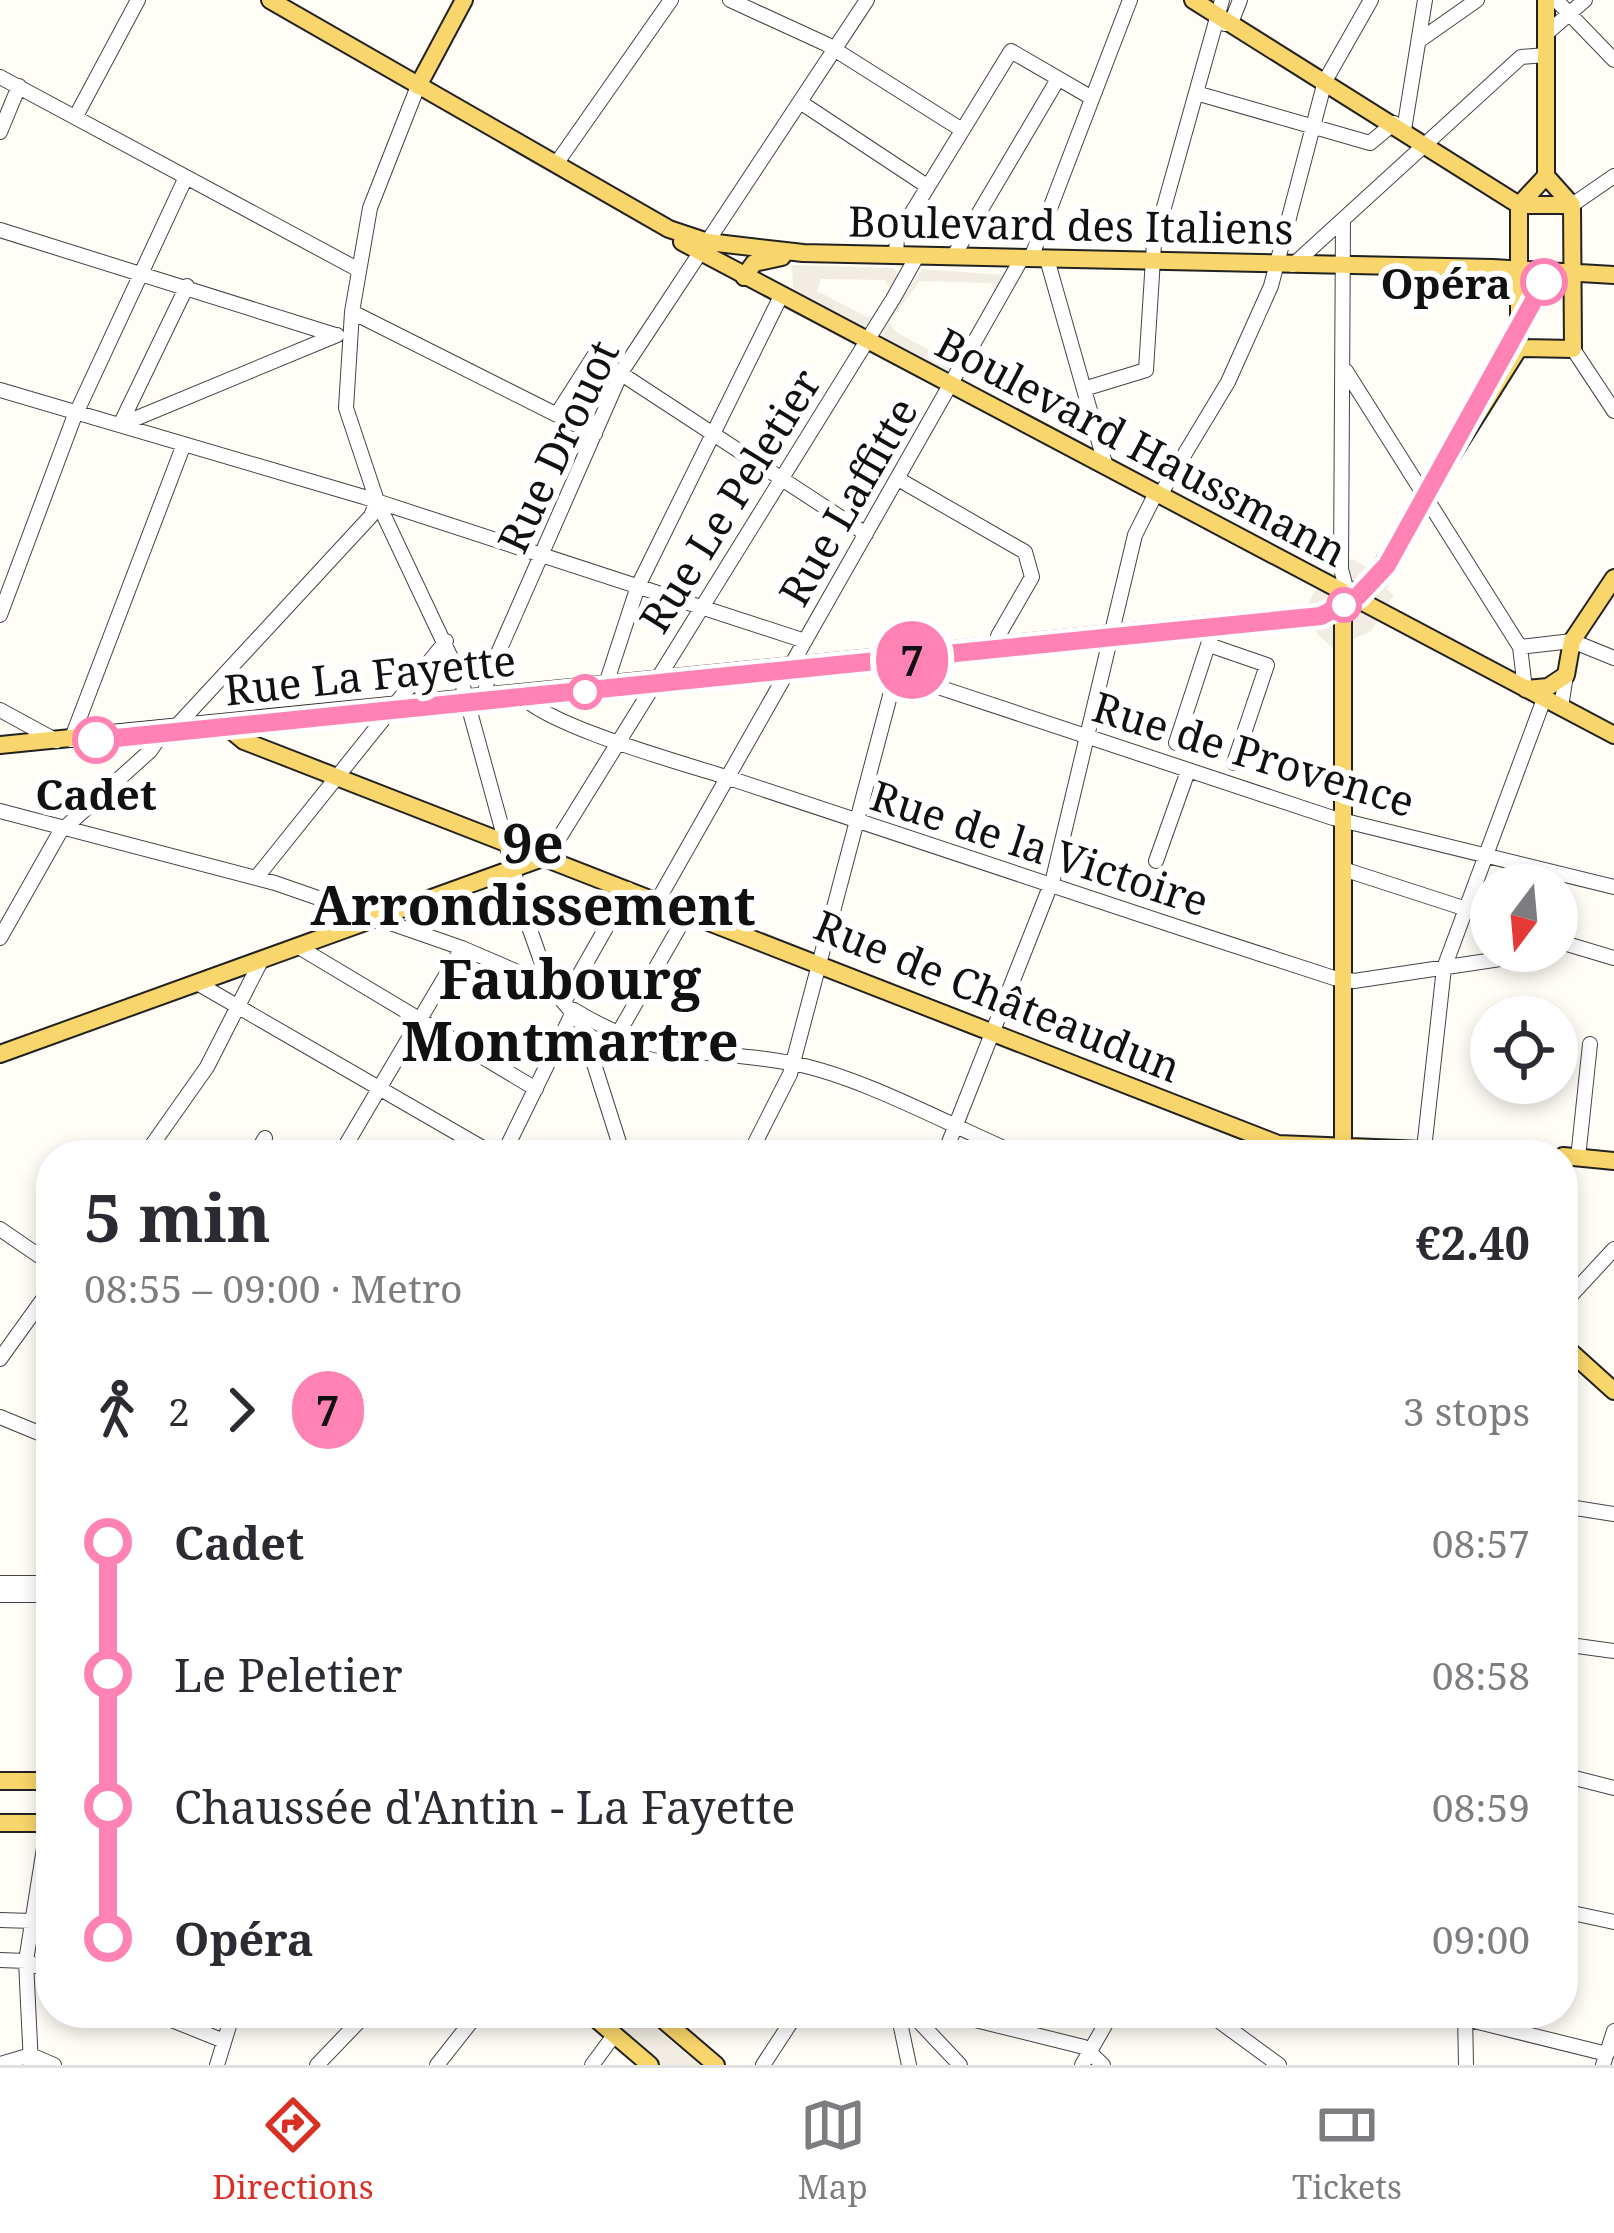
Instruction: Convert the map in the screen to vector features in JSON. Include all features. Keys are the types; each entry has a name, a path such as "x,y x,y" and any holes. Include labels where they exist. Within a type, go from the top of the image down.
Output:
{"main road":[{"name":"Boulevard Haussmann","path":"270,0 704,248 744,277 1158,494 1345,603 1614,735"},
{"path":"418,86 464,0"},
{"path":"1193,0 1519,205 1572,205"},
{"path":"1519,348 1573,349 1572,205 1546,176 1546,0"},
{"path":"1426,496 1519,348 1519,205 1546,176"},
{"name":"Boulevard des Italiens","path":"704,248 1614,275"},
{"path":"726,267 740,251 767,249"},
{"name":"Boulevard des Italiens","path":"744,277 758,261 797,253"},
{"name":"Rue La Fayette","path":"0,746 790,668 890,666 998,647 1321,616 1372,582 1426,496"},
{"path":"1525,689 1548,687 1566,675 1572,641 1614,578"},
{"path":"1343,1140 1345,603"},
{"name":"Rue de Châteaudun","path":"226,726 244,741 339,773 541,858 993,1031 1253,1140"},
{"path":"0,1054 541,858"},
{"path":"1578,1158 1614,1161"},
{"path":"1578,1359 1614,1391"},
{"path":"0,1780 36,1780"},
{"path":"0,1823 36,1823"},
{"path":"608,2028 650,2065"},
{"path":"673,2028 716,2065"}],"street":[{"path":"76,116 138,0"},
{"path":"556,164 671,0"},
{"path":"730,0 835,50 962,130"},
{"name":"Rue Drouot","path":"476,700 622,371 868,0"},
{"name":"Rue Laffitte","path":"658,900 951,385 1033,258 1130,0"},
{"path":"1088,388 1146,370 1151,262 1222,16 1240,0"},
{"path":"950,1140 1051,887 1135,535 1228,382 1284,265 1325,81 1371,0"},
{"path":"1196,94 1374,143 1399,126 1425,0"},
{"path":"1420,40 1478,0"},
{"path":"1556,0 1573,11 1614,59"},
{"path":"1546,34 1585,0"},
{"path":"896,255 897,237 1011,51 1092,98"},
{"path":"1284,265 1343,220 1521,57 1546,55"},
{"path":"0,77 359,270"},
{"path":"953,256 1058,79"},
{"path":"0,132 19,86"},
{"path":"418,86 374,188 352,312 342,334 346,408 377,501 461,679 476,700 505,871 550,986"},
{"path":"800,102 927,186"},
{"path":"1572,205 1614,176"},
{"path":"0,615 76,412 186,177"},
{"path":"1343,220 1340,569 1345,603"},
{"path":"0,230 342,334"},
{"name":"Rue Le Peletier","path":"541,858 703,608 917,256"},
{"path":"1033,258 1088,388 1106,467"},
{"path":"120,425 187,286"},
{"path":"605,687 638,586 781,296"},
{"path":"352,312 595,434"},
{"path":"120,425 342,334"},
{"path":"1573,349 1614,411"},
{"path":"557,414 594,356 866,534"},
{"path":"1343,367 1520,647 1525,689"},
{"path":"0,390 377,501 805,641"},
{"path":"0,710 64,740 184,444"},
{"path":"898,479 1025,552 1032,577 998,636 998,647"},
{"path":"0,938 66,825 149,751 376,510 377,501"},
{"path":"1172,755 1214,626"},
{"path":"256,878 446,641"},
{"path":"1520,647 1572,641 1614,658"},
{"path":"1209,645 1267,665 1230,774"},
{"path":"756,1140 792,1064 856,822 890,666"},
{"name":"Rue de Provence","path":"890,666 1084,735 1172,755 1188,771 1230,774 1343,820 1614,887"},
{"path":"1425,1140 1444,968 1486,856 1553,703 1568,691 1566,675"},
{"path":"461,679 488,676"},
{"name":"Rue de la Victoire","path":"520,695 537,709 856,822 1343,980 1470,963"},
{"path":"1156,861 1188,771"},
{"path":"0,811 66,825 188,864 256,878 374,916 462,947 550,986 569,1005 619,1032 679,1054 792,1064 984,1140"},
{"path":"1343,869 1470,910"},
{"path":"507,1140 628,889"},
{"path":"619,1032 688,912"},
{"path":"297,946 536,1088"},
{"path":"350,1140 423,1022 462,947"},
{"path":"1578,951 1614,958"},
{"path":"155,1140 207,1067 262,958"},
{"path":"197,982 472,1140"},
{"path":"569,1005 618,1140"},
{"path":"1573,1140 1590,1044"},
{"path":"0,1229 36,1254"},
{"path":"1578,1288 1614,1249"},
{"path":"0,1359 36,1309"},
{"path":"0,1417 36,1432"},
{"path":"1578,1508 1614,1514"},
{"path":"0,1583 36,1587"},
{"path":"0,1595 36,1591"},
{"path":"1578,1646 1614,1651"},
{"path":"1578,1779 1614,1788"},
{"path":"28,2062 26,1961 36,1898"},
{"path":"1578,1914 1614,1922"},
{"path":"0,1921 32,1921"},
{"path":"0,1960 36,1965"},
{"path":"192,2028 224,2041"},
{"path":"220,2063 228,2028"},
{"path":"322,2064 354,2028"},
{"path":"437,2065 466,2028"},
{"path":"763,2065 787,2028"},
{"path":"901,2028 909,2065"},
{"path":"924,2028 960,2065"},
{"path":"993,2028 1103,2065"},
{"path":"1086,2058 1103,2028"},
{"path":"1228,2028 1279,2065"},
{"path":"1465,2028 1466,2065"},
{"path":"1503,2028 1605,2060 1614,2031"},
{"path":"592,2065 615,2034"},
{"path":"0,2064 54,2065"}],"shaded area":[{"path":"792,265 893,268 899,275 872,324 863,327 793,291","holes":["821,279 885,280 890,289 874,315 867,317 817,291"]},
{"path":"922,269 1005,275 996,293 991,283 920,281 889,322 896,332 951,362 958,359 990,304 958,364 948,371 883,337 883,327"},
{"path":"1332,556 1354,560 1390,580 1387,590 1394,595 1371,631 1333,648 1317,634 1307,606"},
{"path":"621,2028 655,2028 700,2065 664,2065"}],"metro line":[{"name":"7","path":"96,740 1293,623 1321,616 1358,596 1387,565 1524,326 1544,282"}],"place":[{"name":"Opéra","path":"1544,282"},
{"name":"Cadet","path":"96,740"}],"district":[{"name":"9e Arrondissement","path":"533,873"},
{"name":"Faubourg Montmartre","path":"570,1009"}]}
